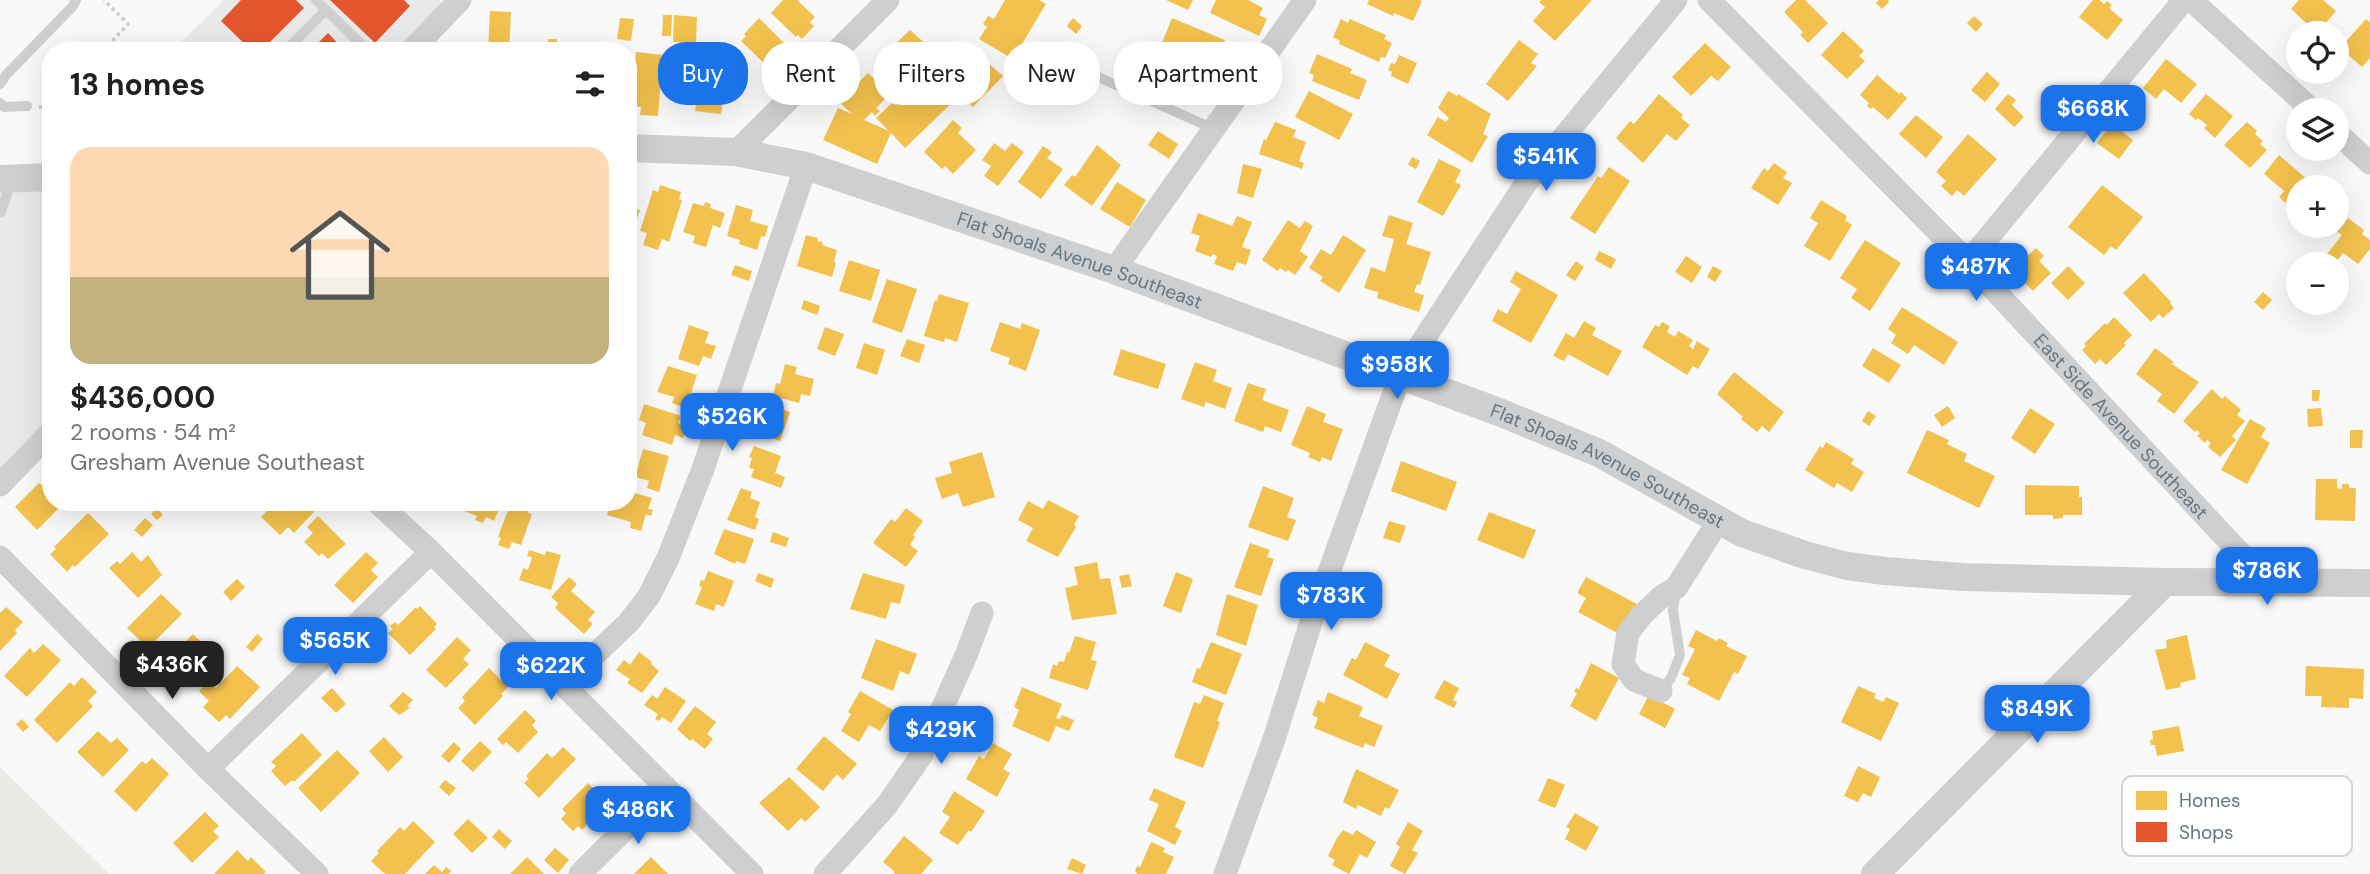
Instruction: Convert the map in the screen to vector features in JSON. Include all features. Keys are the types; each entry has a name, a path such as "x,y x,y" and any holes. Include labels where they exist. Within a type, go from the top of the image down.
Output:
{"street":[{"path":"736,152 888,0"},
{"path":"1114,270 1305,0"},
{"path":"1225,874 1274,739 1312,619 1400,376 1526,183 1676,0"},
{"name":"East Side Avenue Southeast","path":"1709,0 1968,262 2269,583"},
{"path":"1968,262 2185,0"},
{"path":"2191,0 2299,98"},
{"path":"418,42 449,4"},
{"path":"2349,144 2370,163"},
{"name":"Flat Shoals Avenue Southeast","path":"637,148 736,152 806,166 1114,270 1499,412 1599,453 1742,533 1847,566 1885,572 1962,577 2370,583"},
{"path":"564,684 629,622 649,596 668,558 703,469 806,166"},
{"path":"0,485 42,441"},
{"path":"387,511 564,684 752,874"},
{"path":"1661,691 1634,680 1623,664 1628,633 1652,605 1676,588 1719,520"},
{"path":"208,769 431,552"},
{"path":"0,557 208,769 317,874"},
{"path":"1875,874 2165,582"},
{"path":"825,874 887,805 921,756 982,613"},
{"path":"580,874 666,788"}],"lane":[{"path":"0,84 76,0"},
{"path":"316,0 359,42"},
{"path":"294,42 326,10"},
{"path":"1100,78 1214,129"},
{"path":"0,103 4,107 27,106"},
{"path":"1,212 29,181"},
{"path":"1661,691 1671,678 1680,654 1673,610 1676,588"}],"path":[{"path":"104,0 128,24 111,42"}],"shaded area":[{"path":"224,0 439,0 450,11 420,42 181,42"},
{"path":"42,172 42,439 0,483 0,179"},
{"path":"0,767 109,874 0,874"}],"building: Homes":[{"path":"783,0 797,0 815,17 810,22 814,26 802,39 798,35 796,37 771,13"},
{"path":"1005,0 1039,0 1046,4 1023,42 1004,42 1004,54 990,45 990,42 979,39 987,27 983,24 988,16 994,19"},
{"path":"1166,0 1193,0 1188,10"},
{"path":"1216,0 1248,0 1263,8 1259,15 1267,19 1259,36 1210,13"},
{"path":"1369,0 1422,1 1413,21 1394,13 1393,16 1367,4"},
{"path":"1592,0 1555,41 1533,21 1545,7 1539,2"},
{"path":"1796,0 1805,0 1828,23 1808,43 1800,35 1803,32 1784,12"},
{"path":"1879,0 1889,2 1882,9 1876,3"},
{"path":"2093,0 2104,4 2107,1 2112,5 2109,8 2123,20 2107,40 2079,17"},
{"path":"2299,0 2323,0 2336,11 2327,21 2304,21 2291,9"},
{"path":"490,11 511,12 509,42 488,42"},
{"path":"663,15 672,15 671,36 662,36"},
{"path":"674,15 697,17 696,42 673,42"},
{"path":"1974,16 1983,24 1976,32 1967,23"},
{"path":"620,18 634,19 631,41 617,39"},
{"path":"759,18 783,42 762,42 762,61 748,48 748,42 741,41 746,36 744,34"},
{"path":"1073,18 1082,26 1076,34 1067,26"},
{"path":"1172,18 1225,40 1224,42 1162,42"},
{"path":"1341,19 1348,23 1350,19 1386,35 1384,39 1392,43 1385,58 1381,57 1379,62 1339,44 1340,41 1333,37"},
{"path":"2366,19 2370,22 2370,58 2362,67 2349,56 2349,38"},
{"path":"910,30 923,42 897,42"},
{"path":"1843,31 1864,51 1859,56 1865,61 1847,79 1821,55"},
{"path":"1519,40 1538,54 1531,63 1537,66 1508,101 1486,84"},
{"path":"1705,43 1731,67 1718,81 1711,76 1691,96 1672,77"},
{"path":"637,52 658,54 658,116 640,115 641,107 637,107"},
{"path":"1317,54 1352,69 1350,73 1367,80 1359,100 1312,81 1314,75 1309,73"},
{"path":"1399,55 1417,63 1408,84 1391,76 1392,72 1388,70"},
{"path":"2166,59 2197,84 2181,103 2164,89 2156,99 2143,88"},
{"path":"990,65 1003,76 990,89"},
{"path":"1987,72 2000,84 1985,102 1971,90"},
{"path":"868,73 874,79 874,105 879,105 876,108 880,111 875,116 872,112 864,120 889,131 876,118 890,105 950,105 905,148 891,133 877,164 823,140 838,108 852,114 842,105 860,105 860,81"},
{"path":"1877,75 1907,98 1888,120 1873,107 1871,109 1867,106 1869,103 1860,95"},
{"path":"1309,91 1353,114 1339,140 1295,117"},
{"path":"1448,91 1491,114 1483,134 1488,136 1472,163 1427,135 1438,117 1446,122 1449,118 1438,108"},
{"path":"1659,94 1683,115 1681,118 1690,125 1676,141 1667,134 1643,163 1616,138 1630,121 1634,124"},
{"path":"2008,94 2016,100 2012,105 2024,117 2014,127 1995,109"},
{"path":"2206,94 2233,116 2215,138 2204,128 2207,125 2189,114"},
{"path":"696,105 722,105 721,114 695,111"},
{"path":"2048,114 2054,121 2048,126 2042,119"},
{"path":"1916,115 1943,137 1926,158 1899,134"},
{"path":"953,120 962,128 958,133 976,150 953,174 945,166 942,169 924,152"},
{"path":"1275,122 1296,130 1293,137 1306,142 1299,161 1304,163 1302,169 1259,154 1264,139 1266,140"},
{"path":"2247,122 2257,131 2255,134 2263,141 2260,144 2267,150 2250,168 2224,145"},
{"path":"2112,124 2133,140 2119,159 2097,143"},
{"path":"1158,131 1178,144 1169,159 1148,145"},
{"path":"1968,134 1997,159 1964,196 1957,190 1952,196 1941,186 1946,181 1936,172"},
{"path":"994,143 1005,151 1012,143 1024,152 998,186 984,176 991,166 982,160"},
{"path":"1097,145 1121,165 1092,206 1064,185 1072,175 1075,177"},
{"path":"1043,146 1052,152 1047,158 1063,169 1041,199 1018,182"},
{"path":"2279,155 2302,175 2286,175 2286,203 2279,197 2284,191 2264,174"},
{"path":"1412,157 1420,161 1416,169 1408,165"},
{"path":"1439,159 1461,170 1455,182 1461,185 1443,216 1417,202"},
{"path":"1774,163 1787,172 1783,178 1792,183 1778,205 1751,188 1764,168 1768,171"},
{"path":"1243,164 1262,169 1253,198 1237,193"},
{"path":"1609,167 1630,181 1595,234 1570,218 1598,176 1601,178"},
{"path":"1117,182 1146,200 1130,227 1100,209"},
{"path":"660,185 681,192 679,199 682,200 669,242 662,239 658,250 643,245 647,233 640,231 653,190 658,192"},
{"path":"2102,185 2143,217 2116,250 2111,246 2104,255 2068,227"},
{"path":"1821,200 1847,216 1845,220 1852,225 1830,261 1804,246 1818,223 1810,218"},
{"path":"705,202 711,204 710,208 725,213 720,228 713,225 706,247 693,243 695,236 683,232 693,203 704,206"},
{"path":"736,205 753,210 750,221 768,226 765,237 761,236 757,250 739,244 740,240 727,236"},
{"path":"1198,213 1232,226 1237,216 1252,222 1242,247 1251,250 1246,265 1237,262 1233,271 1214,264 1217,256 1213,254 1211,257 1195,251 1200,236 1191,233"},
{"path":"1389,215 1413,223 1406,244 1431,252 1420,285 1417,284 1414,292 1424,295 1419,312 1377,298 1378,292 1364,288 1371,267 1385,272 1394,239 1382,236"},
{"path":"2349,219 2364,230 2362,234 2370,240 2370,249 2358,264 2349,257 2349,252 2329,252 2340,238 2349,238"},
{"path":"1288,220 1300,228 1305,221 1313,226 1300,251 1308,257 1295,275 1280,268 1278,271 1262,260"},
{"path":"806,235 818,238 817,241 823,242 822,245 837,250 832,277 797,266"},
{"path":"1343,235 1366,250 1339,293 1320,281 1323,277 1309,268 1321,249 1331,255"},
{"path":"1865,240 1901,263 1870,311 1851,298 1857,289 1840,278"},
{"path":"2036,248 2044,256 2039,261 2051,273 2033,291 2025,283 2022,286 2017,281 2020,278 2012,271"},
{"path":"1599,251 1616,259 1611,269 1595,260"},
{"path":"1686,256 1702,267 1692,283 1675,272"},
{"path":"849,260 880,270 871,301 839,291"},
{"path":"1576,261 1584,267 1575,281 1566,275"},
{"path":"735,265 752,271 749,281 731,275"},
{"path":"1713,266 1722,271 1715,282 1707,277"},
{"path":"2068,266 2085,283 2068,300 2051,283"},
{"path":"1516,271 1558,295 1531,343 1492,321 1498,309 1507,314 1521,289 1510,282"},
{"path":"2144,273 2174,308 2163,318 2159,314 2151,322 2123,293"},
{"path":"887,279 917,289 902,333 872,322"},
{"path":"2263,292 2272,300 2263,310 2254,302"},
{"path":"939,294 969,303 957,342 945,338 944,342 924,336"},
{"path":"804,300 820,306 817,315 801,309"},
{"path":"1902,307 1958,342 1944,365 1914,345 1908,354 1891,343 1896,335 1888,329"},
{"path":"2114,317 2132,335 2106,365 2100,359 2095,364 2082,350 2086,346 2084,344"},
{"path":"1584,321 1596,328 1592,335 1622,351 1608,376 1568,354 1564,361 1553,356 1566,333 1574,338"},
{"path":"1000,322 1020,329 1022,323 1040,330 1026,371 1008,364 1010,358 990,351"},
{"path":"1662,322 1670,326 1667,332 1675,337 1678,331 1693,340 1689,346 1693,349 1697,341 1710,349 1698,369 1693,366 1687,375 1642,347 1655,325 1659,327"},
{"path":"689,325 709,332 705,343 716,346 711,359 703,356 699,366 678,359"},
{"path":"825,327 844,334 835,356 817,349"},
{"path":"907,339 925,345 919,363 900,356"},
{"path":"864,343 885,350 877,375 856,368"},
{"path":"1873,348 1901,365 1889,383 1862,366"},
{"path":"2155,348 2174,362 2172,364 2199,382 2174,414 2157,401 2162,394 2136,374"},
{"path":"1121,349 1166,364 1158,389 1113,375"},
{"path":"1195,362 1217,370 1213,381 1232,388 1225,409 1206,402 1204,407 1181,399"},
{"path":"785,364 797,367 795,374 814,379 810,396 801,394 799,403 773,396 776,383 780,384"},
{"path":"668,366 697,375 686,408 672,403 674,397 657,392"},
{"path":"1734,372 1784,412 1769,432 1762,426 1757,432 1717,394"},
{"path":"1248,383 1266,389 1262,400 1289,410 1281,432 1265,426 1263,432 1234,421"},
{"path":"2212,389 2222,399 2225,396 2241,410 2237,415 2245,421 2232,436 2236,440 2220,457 2208,447 2211,443 2207,440 2205,443 2197,436 2200,433 2183,421"},
{"path":"2312,390 2320,390 2319,401 2312,401"},
{"path":"762,402 790,412 780,441 758,433 763,419 757,417"},
{"path":"644,404 681,416 678,423 687,426 683,438 675,435 672,445 642,435 646,423 639,420"},
{"path":"1307,406 1326,414 1323,422 1343,429 1331,461 1322,457 1320,462 1308,457 1310,453 1291,445"},
{"path":"1948,406 1955,418 1942,427 1934,415"},
{"path":"2030,408 2055,424 2035,454 2011,438"},
{"path":"2321,408 2323,426 2308,427 2307,409"},
{"path":"1868,411 1876,416 1869,426 1862,421"},
{"path":"2250,419 2266,428 2261,437 2270,443 2247,484 2221,470"},
{"path":"1927,430 1949,440 1947,444 1967,454 1964,461 1995,476 1979,508 1907,473"},
{"path":"2350,430 2363,430 2362,448 2350,448"},
{"path":"1826,442 1854,459 1851,464 1864,472 1852,492 1837,483 1834,488 1805,470 1820,446 1823,448"},
{"path":"754,446 781,456 775,473 785,477 781,488 751,477 754,469 749,468 752,458 749,457"},
{"path":"643,449 669,456 659,492 647,488 649,481 637,478"},
{"path":"982,452 995,497 963,507 958,493 942,499 935,478 952,473 949,462"},
{"path":"1401,461 1457,482 1446,511 1391,491"},
{"path":"2316,479 2337,479 2337,488 2342,489 2342,484 2349,484 2349,488 2356,488 2355,521 2315,520"},
{"path":"39,483 42,511 56,511 37,530 15,507"},
{"path":"2025,485 2079,486 2082,515 2063,515 2063,518 2053,519 2053,515 2025,515"},
{"path":"1263,486 1294,498 1287,517 1296,520 1288,541 1248,527"},
{"path":"741,488 752,492 750,498 760,502 755,517 759,519 755,530 727,520"},
{"path":"637,494 652,498 648,509 653,510 651,516 646,514 641,531 630,528 631,522 607,515 608,511 637,511"},
{"path":"1048,500 1079,516 1074,525 1076,527 1058,557 1026,541 1033,528 1018,520 1028,501 1043,509"},
{"path":"906,508 923,521 913,535 915,537 910,545 918,551 906,567 873,543 891,519 895,522"},
{"path":"160,511 163,515 157,520 151,514"},
{"path":"267,511 314,512 294,533 288,527 280,535 261,517"},
{"path":"464,511 498,511 494,521 486,517 483,523 475,520 477,516"},
{"path":"508,511 529,511 532,514 521,545 512,542 509,549 498,545 501,538 498,537"},
{"path":"1489,512 1536,530 1524,559 1477,540"},
{"path":"88,513 109,534 67,572 50,554"},
{"path":"318,516 346,544 328,559 322,553 319,556 304,542 313,533 307,527"},
{"path":"145,518 153,525 142,537 134,530"},
{"path":"1389,521 1406,526 1400,543 1383,538"},
{"path":"724,529 754,539 745,564 736,561 735,564 714,554"},
{"path":"773,532 789,538 786,547 770,542"},
{"path":"1250,543 1270,550 1267,557 1274,559 1261,596 1234,587"},
{"path":"529,550 545,555 546,551 561,555 551,590 519,580 523,568 528,570 532,557 527,556"},
{"path":"132,552 141,562 148,555 162,575 138,598 109,568 117,561 120,564"},
{"path":"366,552 378,563 371,570 378,577 353,603 334,585"},
{"path":"1097,562 1100,579 1110,578 1117,614 1072,620 1065,588 1078,585 1074,567"},
{"path":"708,571 734,581 724,607 716,604 714,611 695,604 702,587 699,586 701,580 704,581"},
{"path":"1176,572 1193,579 1181,613 1163,606"},
{"path":"758,573 774,579 771,588 755,581"},
{"path":"863,573 905,585 900,604 891,602 886,619 850,609"},
{"path":"1129,574 1132,586 1122,588 1119,576"},
{"path":"569,577 577,584 571,591 595,612 588,620 593,624 584,634 555,608 558,603 551,597"},
{"path":"1586,577 1637,604 1621,635 1578,612 1586,598 1577,593"},
{"path":"237,579 245,587 231,601 223,592"},
{"path":"161,594 182,614 148,648 127,628"},
{"path":"1227,594 1258,605 1246,646 1216,635"},
{"path":"420,606 437,624 434,627 436,629 410,655 388,633 393,629 390,626 395,622 398,625"},
{"path":"6,607 23,622 15,630 17,633 0,651 0,613"},
{"path":"1696,630 1717,641 1719,638 1728,643 1726,646 1747,656 1738,674 1734,672 1719,701 1687,684 1690,678 1682,675 1695,649 1688,646"},
{"path":"193,634 212,653 184,682 165,663"},
{"path":"257,634 263,639 252,652 246,647"},
{"path":"2187,635 2196,679 2180,683 2181,687 2166,690 2155,650 2167,648 2166,640"},
{"path":"1075,636 1096,642 1091,660 1097,661 1088,690 1049,678 1053,664 1057,666 1059,661 1064,662"},
{"path":"457,637 471,650 463,659 469,664 446,688 426,670"},
{"path":"876,639 917,654 909,675 900,671 893,691 861,678"},
{"path":"1211,642 1242,654 1226,695 1192,682"},
{"path":"1365,642 1390,655 1384,666 1400,674 1387,699 1343,675 1352,658 1356,660"},
{"path":"43,644 61,660 27,697 4,676 30,648 34,653"},
{"path":"639,652 659,671 642,693 627,683 630,679 616,670 624,660 630,665"},
{"path":"1591,663 1619,678 1596,721 1570,706 1577,693 1574,692 1576,688 1579,689"},
{"path":"237,666 260,687 230,719 226,715 219,722 203,707 209,701 199,691 209,681 216,688"},
{"path":"2306,666 2364,669 2363,699 2349,698 2349,708 2321,707 2322,696 2305,696"},
{"path":"489,668 508,687 501,694 503,696 475,725 458,708 465,701 462,697"},
{"path":"82,677 97,692 88,701 93,706 57,743 34,720 70,682 74,686"},
{"path":"1444,680 1459,688 1453,700 1457,702 1454,708 1434,698"},
{"path":"1858,686 1876,694 1874,698 1883,702 1886,697 1899,703 1881,741 1841,722"},
{"path":"665,687 686,701 671,723 662,717 659,721 655,719 658,714 644,705 652,695 657,699"},
{"path":"1022,687 1062,704 1056,718 1060,719 1062,715 1074,720 1069,731 1056,726 1049,742 1012,726 1019,710 1014,707"},
{"path":"332,688 346,704 336,713 321,698"},
{"path":"860,691 893,710 880,731 869,725 859,742 841,731"},
{"path":"403,692 413,700 407,706 410,708 399,715 389,706"},
{"path":"1328,692 1363,707 1359,716 1383,726 1374,747 1365,743 1363,748 1314,728 1318,718 1312,715 1318,700 1324,703"},
{"path":"1204,695 1224,703 1203,768 1174,757 1194,702 1200,704"},
{"path":"1649,695 1675,709 1665,728 1639,714"},
{"path":"695,706 716,722 707,734 713,739 705,749 692,739 690,741 677,729"},
{"path":"525,710 536,721 532,725 538,732 518,753 506,742 503,745 497,739"},
{"path":"22,719 29,727 23,732 16,724"},
{"path":"2179,726 2184,751 2157,756 2155,745 2151,745 2150,740 2153,739 2152,731"},
{"path":"98,731 111,743 117,738 129,750 103,777 77,752"},
{"path":"302,733 322,755 294,782 292,780 285,786 271,771 276,766 271,762"},
{"path":"824,736 857,764 843,780 837,774 823,791 796,769"},
{"path":"384,737 403,757 388,772 369,751"},
{"path":"480,741 492,752 473,772 461,761"},
{"path":"454,742 461,749 449,763 441,756"},
{"path":"993,743 1012,754 1003,769 1010,773 997,797 966,779 979,756 984,759"},
{"path":"563,747 576,759 539,798 524,783 529,779 526,776 547,753 552,758"},
{"path":"337,750 360,773 321,812 298,788"},
{"path":"152,758 169,774 136,812 114,791 142,761 146,764"},
{"path":"1858,766 1880,777 1871,797 1863,793 1858,802 1844,796"},
{"path":"1356,769 1399,790 1389,809 1385,807 1381,816 1358,805 1356,809 1343,802"},
{"path":"789,777 820,807 805,822 801,818 788,831 759,803"},
{"path":"1548,778 1565,785 1555,808 1538,801"},
{"path":"445,780 456,788 449,796 439,787"},
{"path":"588,783 608,803 582,830 578,826 573,831 561,819 566,813 562,809"},
{"path":"1154,788 1186,802 1175,827 1182,831 1175,845 1147,831 1159,804 1149,800"},
{"path":"954,791 985,811 958,845 939,833 950,817 942,812"},
{"path":"205,812 219,826 213,831 219,837 192,863 173,843"},
{"path":"1575,813 1599,827 1586,851 1565,839 1570,829 1566,827"},
{"path":"468,819 488,838 472,853 453,834"},
{"path":"413,821 435,842 405,874 385,874 371,861 400,827 404,831"},
{"path":"1408,822 1423,831 1412,850 1418,853 1405,874 1390,866 1400,847 1396,844"},
{"path":"499,829 512,841 505,849 492,837"},
{"path":"1343,830 1353,835 1356,830 1376,842 1367,858 1360,854 1349,874 1332,865 1335,860 1328,856"},
{"path":"904,836 933,860 921,874 894,874 883,862"},
{"path":"1151,842 1165,848 1163,852 1174,857 1166,874 1137,874 1135,871 1137,866 1140,867"},
{"path":"555,848 569,860 558,873 544,860"},
{"path":"237,850 248,861 251,857 266,872 214,874"},
{"path":"527,857 544,874 510,874"},
{"path":"651,857 668,874 634,874"},
{"path":"1072,858 1086,865 1082,874 1067,869"},
{"path":"434,865 442,872 446,867 451,871 449,874 425,874"}],"building: Shops":[{"path":"241,0 296,0 304,8 270,42 243,42 221,21"},
{"path":"330,0 404,0 410,6 374,42"},
{"path":"328,33 336,42 319,42"}]}
